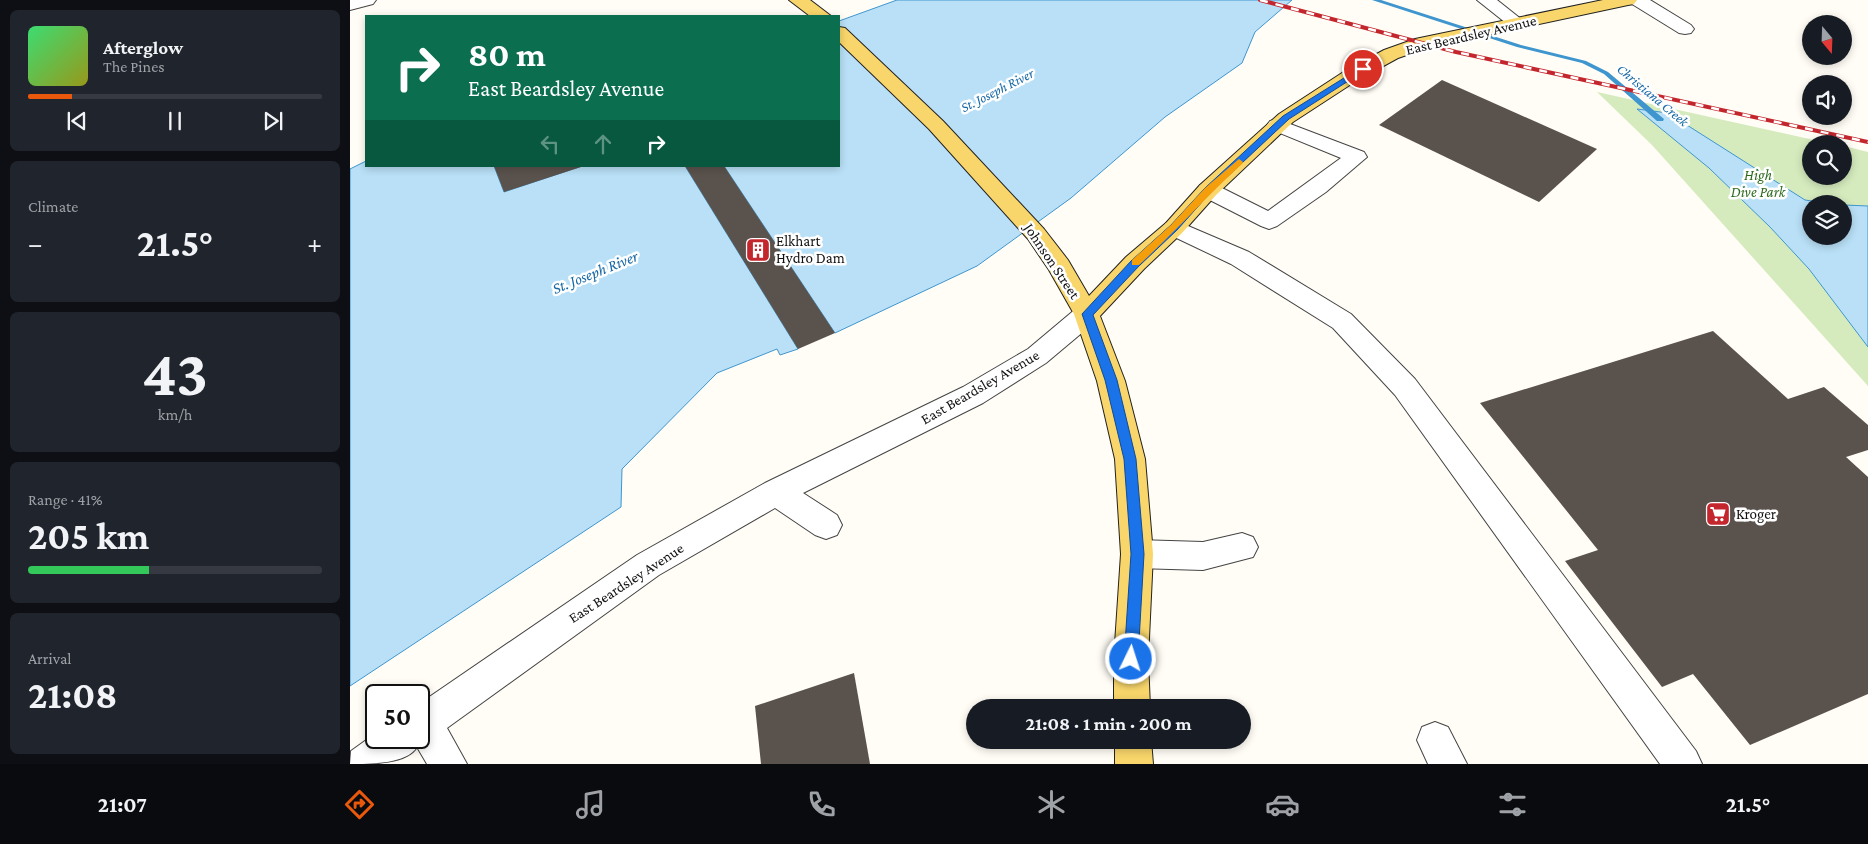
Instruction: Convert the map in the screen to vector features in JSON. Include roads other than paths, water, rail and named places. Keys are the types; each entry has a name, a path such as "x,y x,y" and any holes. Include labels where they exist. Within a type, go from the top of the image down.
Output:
{"main road":[{"path":"798,0 820,15"},
{"name":"East Beardsley Avenue","path":"1087,314 1135,263 1174,228 1208,190 1278,125 1349,77 1391,54 1437,40 1628,0"},
{"name":"Johnson Street","path":"840,33 936,125 1036,234 1059,266 1087,314 1111,380 1130,459 1138,554 1131,659 1132,699"},
{"path":"1133,749 1134,764"}],"street":[{"path":"350,5 367,0"},
{"path":"1486,0 1510,25"},
{"path":"1638,0 1685,30"},
{"path":"1208,190 1269,221 1318,187 1356,157 1278,125"},
{"path":"1174,228 1240,258 1348,326 1404,388 1683,764"},
{"name":"East Beardsley Avenue","path":"430,718 648,565 776,492 973,394 1037,356 1087,314"},
{"path":"776,492 826,525"},
{"path":"1138,554 1203,556 1242,547"},
{"path":"430,745 448,764"},
{"name":"East Beardsley Avenue","path":"364,764 386,749"}],"water":[{"name":"St. Joseph River","path":"897,0 1292,0 1255,32 1242,63 1165,117 1071,198 977,266 835,333 725,167 840,167 840,21"},
{"path":"1637,109 1668,113 1802,198 1802,245 1852,245 1852,205 1868,206 1868,347 1809,269 1770,227 1709,168"},
{"name":"St. Joseph River","path":"365,162 365,167 494,167 504,192 579,167 686,167 798,349 780,355 777,349 717,373 622,469 621,507 350,686 350,169"}],"waterway":[{"name":"Christiana Creek","path":"1375,0 1519,46 1584,62 1606,73 1660,119"}],"railway":[{"path":"1260,0 1456,52 1868,142"}],"place":[{"name":"Elkhart Hydro Dam","path":"758,250"},
{"name":"Kroger","path":"1718,514"}],"park label":[{"name":"High Dive Park","path":"1758,184"}]}
